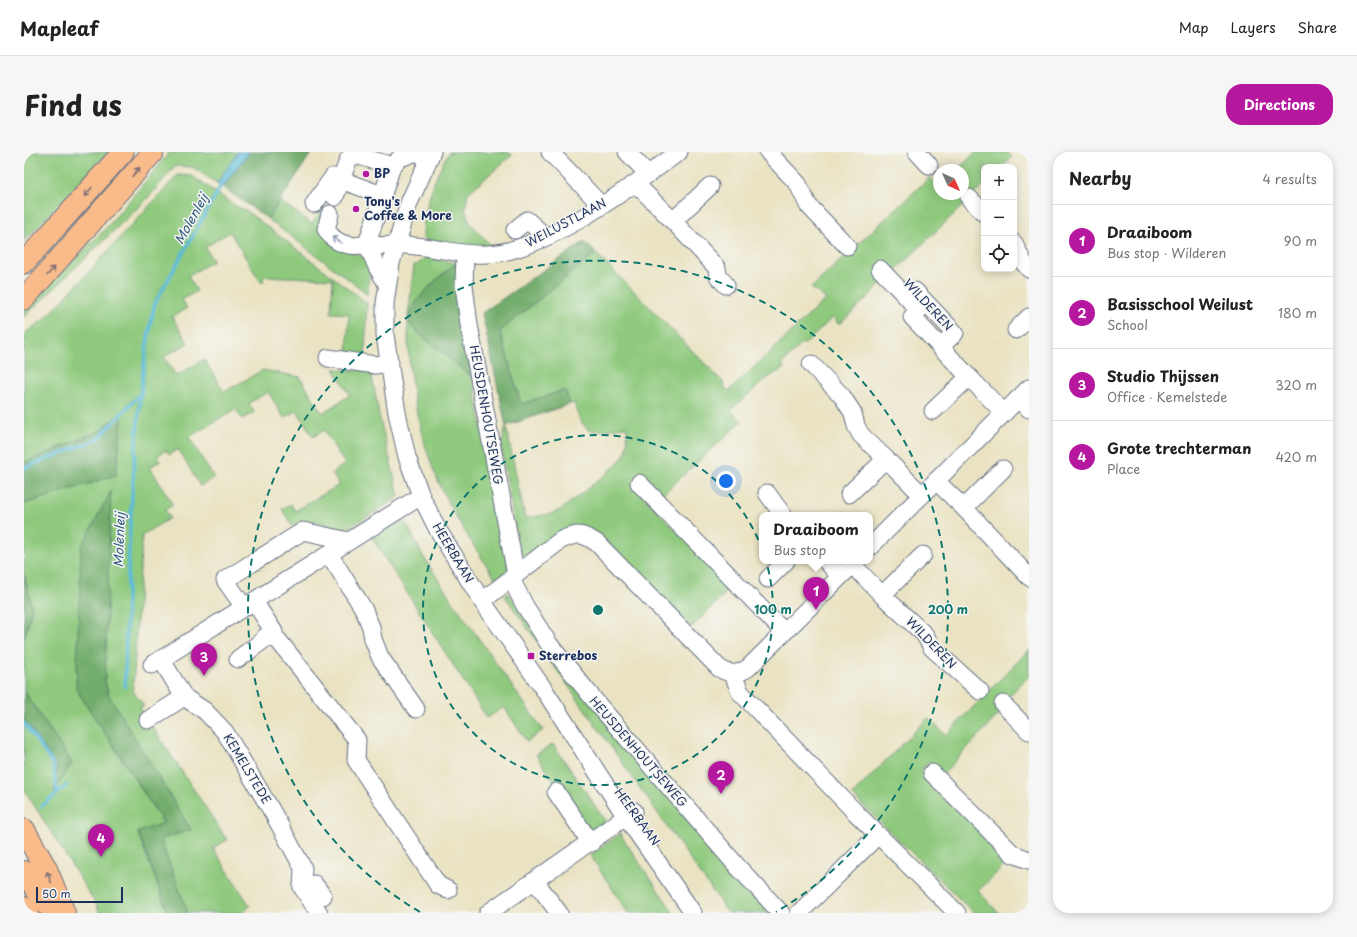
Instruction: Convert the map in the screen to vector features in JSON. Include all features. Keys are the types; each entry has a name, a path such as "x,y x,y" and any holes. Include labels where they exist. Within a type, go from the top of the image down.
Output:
{"highway":[{"path":"24,830 46,869 64,913"},
{"path":"24,872 54,913"},
{"path":"24,908 28,913"}],"main road":[{"path":"24,263 123,152"},
{"path":"24,299 153,152"}],"street":[{"path":"387,284 367,244 382,195 392,166 400,158 416,152 430,155"},
{"path":"550,152 601,205"},
{"path":"627,152 642,179 673,221 717,268 718,276 726,284"},
{"name":"WEILUSTLAAN","path":"330,214 326,229 329,235 345,246 367,244 381,247 398,244 465,255 489,254 517,249 546,237 642,179 679,152"},
{"path":"768,152 798,184 808,205 847,246"},
{"path":"917,152 929,165"},
{"path":"335,197 349,158 356,155 392,166"},
{"name":"HEERBAAN","path":"430,155 409,203 398,244 391,263 387,284 385,335 397,413 407,457 421,496 438,530 482,601 630,814 693,913"},
{"path":"314,204 333,177 382,195"},
{"path":"673,221 710,186"},
{"path":"969,198 981,210"},
{"path":"515,230 527,220 546,237"},
{"name":"HEERBAAN","path":"390,363 399,263 398,244"},
{"path":"1017,249 1023,262 1029,269"},
{"name":"HEUSDENHOUTSEWEG","path":"465,255 464,285 469,324 514,577 525,606 549,644 596,702 737,866 781,913"},
{"name":"WILDEREN","path":"884,266 919,310 912,317 1004,413"},
{"path":"1016,330 1029,317"},
{"path":"328,358 375,365 390,363"},
{"path":"811,364 842,396 853,412 856,426 861,434 922,495"},
{"path":"933,411 969,377"},
{"path":"873,543 1004,413 1025,399"},
{"path":"849,494 886,459"},
{"path":"964,508 1003,469"},
{"path":"936,481 964,508 1029,577"},
{"path":"639,483 784,632"},
{"path":"767,493 781,512"},
{"name":"KEMELSTEDE","path":"302,887 303,868 273,811 225,732 205,711 184,697 156,662 421,496"},
{"path":"238,659 265,637 274,632 225,580 303,531 349,541"},
{"path":"482,601 561,540 574,534 586,536 598,543 718,668 733,674 740,692 878,835 957,913"},
{"path":"329,554 362,608 371,627 373,639 380,657 416,709"},
{"path":"882,595 922,555"},
{"path":"768,579 783,564"},
{"path":"829,564 840,576"},
{"name":"WILDEREN","path":"733,674 740,673 748,668 853,564"},
{"name":"WILDEREN","path":"855,564 882,595 925,635 932,648 980,692"},
{"path":"265,637 278,640 357,740 356,760 438,885 448,890"},
{"path":"148,720 184,697"},
{"path":"1003,704 1029,731"},
{"path":"932,773 1013,854 1029,860"},
{"path":"556,792 590,843"},
{"path":"488,913 630,814"},
{"name":"HEERBAAN","path":"630,814 706,913"},
{"path":"799,913 878,835"},
{"path":"535,881 559,913"},
{"path":"319,913 302,887 314,884 323,896"}],"green space":[{"path":"24,152 108,152 24,241"},
{"path":"170,152 238,152 217,183 192,167 175,166 148,198 24,317 24,310 108,226"},
{"path":"250,152 312,152 268,219 223,187"},
{"path":"449,152 508,152 512,155 468,193 465,209 470,223 492,247 452,244 423,239 423,229 430,194 434,182"},
{"path":"976,152 1007,152 1012,157 1005,164 981,164 981,188 969,199 969,164 963,164"},
{"path":"178,175 192,176 234,205 248,212 367,303 365,357 347,355 349,314 331,313 333,279 264,276 263,282 260,281 230,232 205,247 213,261 188,276 197,291 182,300 187,308 172,317 188,343 164,357 176,376 204,359 224,392 263,370 300,377 322,413 350,395 334,369 371,371 379,415 399,497 346,530 319,522 305,522 292,526 282,509 291,504 295,511 339,485 332,473 345,464 324,430 313,437 297,410 284,418 268,392 249,403 254,412 242,419 236,409 189,437 214,478 200,486 178,449 169,455 166,450 157,456 160,461 150,467 173,505 165,510 170,518 142,535 133,691 144,706 140,708 227,840 213,848 250,906 243,913 188,913 160,839 191,830 110,699 105,681 76,689 164,824 138,833 168,913 99,913 97,906 24,789 24,719 57,767 72,763 24,691 24,640 32,608 24,574 24,504 116,475 123,411 101,430 24,463 24,334 47,317"},
{"path":"930,177 933,180 933,200 968,200 839,325 833,317 805,344 803,343 782,364 784,368 766,379 731,410 742,421 663,494 645,475 633,485 731,588 692,627 614,548 590,530 521,562 501,446 506,426 525,518 551,514 562,509 613,468 626,452 627,427 598,431 588,430 582,423 574,403 570,404 565,390 521,404 500,331 596,253 723,382 724,387 729,391 826,299 811,288"},
{"path":"280,201 312,224 320,212 324,215 343,249 361,256 371,263 367,295 360,288 268,219"},
{"path":"584,242 596,253 500,331 521,404 565,390 570,404 506,426 482,313"},
{"path":"425,257 456,263 429,287 417,301 408,316 414,265 417,265"},
{"path":"456,263 460,263 473,378 415,330 408,320 409,314 419,298"},
{"path":"408,321 415,330 473,378 509,569 496,580 449,504 430,461 417,415 413,392 408,345"},
{"path":"123,411 116,475 24,504 24,463 101,430"},
{"path":"111,491 105,681 107,692 191,830 160,839 188,913 168,913 138,832 164,823 76,689 81,548"},
{"path":"404,519 423,556 451,599 543,730 527,742 504,707 487,718 372,538"},
{"path":"24,574 32,608 24,640"},
{"path":"507,593 775,913 728,913 505,596"},
{"path":"1029,650 1029,676 999,706 1003,710 943,774 929,762 920,772 1010,860 978,891 999,913 974,913 852,795 928,718 946,735"},
{"path":"24,691 72,763 54,792 57,767 24,719"},
{"path":"553,744 606,822 590,833 536,755"},
{"path":"620,834 674,913 628,913 590,855"}],"water":[{"path":"238,152 250,152 223,187 217,183"}],"waterway":[{"name":"Molenleij","path":"125,687 127,591 132,496 142,383 155,303 223,182"},
{"name":"Molenleij","path":"24,468 98,439 141,393"},
{"name":"Molenleij","path":"24,723 53,764 57,793"},
{"name":"Molenleij","path":"42,806 67,785"}],"place":[{"name":"BP","path":"366,174"},
{"name":"Tony's Coffee & More","path":"356,209"},
{"name":"Draaiboom","path":"816,610"},
{"name":"Sterrebos","path":"531,656"},
{"name":"Studio Thijssen","path":"204,676"},
{"name":"Basisschool Weilust","path":"721,794"},
{"name":"Grote trechterman","path":"101,857"}]}
